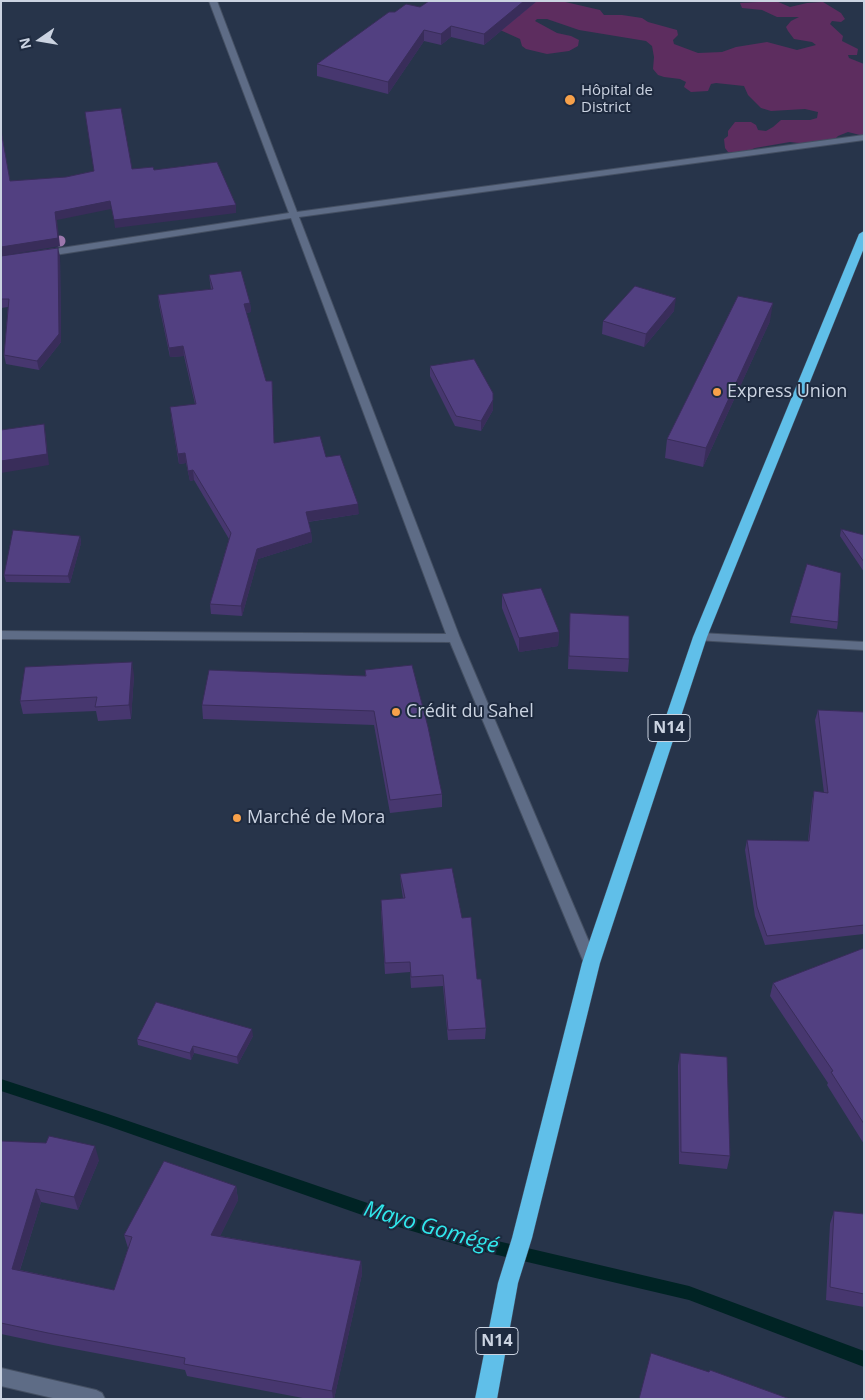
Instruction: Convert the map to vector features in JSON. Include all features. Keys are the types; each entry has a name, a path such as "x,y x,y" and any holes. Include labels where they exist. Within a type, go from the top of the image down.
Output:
{"highway":[{"name":"N14","path":"486,1399 508,1283 522,1238 591,963 700,637 864,234"}],"street":[{"path":"212,1 454,638 591,963"},
{"path":"30,256 293,215 864,136"},
{"path":"1,635 454,638"},
{"path":"700,637 864,646"},
{"path":"1,1377 96,1399"}],"shaded area":[{"path":"483,1 561,1 600,10 604,15 642,18 648,22 677,30 678,35 673,40 674,44 698,53 722,52 736,47 767,42 797,50 816,45 812,42 794,39 788,31 786,27 791,21 799,17 777,17 762,10 742,8 740,3 776,1 790,7 823,2 841,13 845,19 841,22 832,21 830,24 843,36 842,41 858,49 857,55 848,55 849,58 864,64 864,136 848,132 834,140 807,144 790,142 755,148 741,154 728,152 725,148 724,139 728,136 728,131 735,122 751,122 756,125 758,130 766,131 781,120 810,120 817,118 818,112 805,109 771,111 761,108 748,95 744,86 716,83 711,84 708,91 691,92 684,87 686,82 658,75 653,69 654,57 652,46 646,41 579,30 547,19 537,19 535,21 557,33 579,40 578,46 569,51 547,54 526,49 522,46 520,39 498,29 520,15"}],"building":[{"path":"429,1 524,1 484,34 451,26 441,34 424,30 388,82 317,64 389,12 395,12 406,4 420,7"},
{"path":"121,108 132,169 153,167 154,170 217,162 236,205 114,220 110,201 55,212 58,238 1,247 1,130 10,181 66,177 94,171 85,112"},
{"path":"58,248 59,334 37,361 4,355 9,299 1,299 1,256"},
{"path":"241,271 250,303 244,304 266,381 272,381 274,443 320,436 326,457 340,455 358,504 306,512 311,532 257,549 241,606 210,604 231,533 193,470 188,471 185,453 178,454 170,407 196,404 183,346 169,348 158,295 213,289 209,275"},
{"path":"635,286 676,298 646,334 603,321"},
{"name":"Express Union","path":"738,296 773,303 706,448 667,439"},
{"path":"474,359 493,393 493,400 481,421 456,416 430,366"},
{"path":"44,424 47,454 1,461 1,430"},
{"path":"841,529 864,535 864,562"},
{"path":"13,530 80,536 68,576 4,575"},
{"path":"807,564 841,573 838,622 791,616"},
{"path":"541,588 559,632 519,638 502,594"},
{"path":"570,613 629,616 629,659 569,656"},
{"path":"132,662 129,705 95,707 97,697 20,701 25,667"},
{"path":"412,665 428,727 442,794 390,800 374,711 202,705 209,670 366,676 365,670"},
{"path":"818,710 864,712 864,925 767,936 757,907 747,840 809,841 814,791 828,793"},
{"path":"452,868 462,918 471,917 477,979 481,979 486,1028 448,1030 443,975 411,977 410,962 385,963 381,900 405,898 400,874"},
{"path":"864,948 864,1124 831,1072 833,1071 773,983"},
{"path":"156,1002 252,1029 237,1057 193,1046 190,1053 137,1039"},
{"path":"680,1053 727,1057 730,1156 681,1152"},
{"path":"49,1136 95,1146 74,1197 36,1189 12,1269 114,1290 132,1237 124,1235 164,1161 236,1186 211,1235 361,1261 332,1391 184,1364 185,1358 1,1323 1,1141 46,1143"},
{"path":"834,1211 864,1214 864,1294 830,1287"},
{"path":"651,1353 709,1372 710,1370 790,1399 639,1399"}],"waterway":[{"name":"Mayo Gomégé","path":"1,1085 385,1216 472,1242 689,1293 864,1359"}],"place":[{"name":"Hôpital de District","path":"570,100"},
{"name":"Express Union","path":"717,392"},
{"name":"Crédit du Sahel","path":"396,712"},
{"name":"Marché de Mora","path":"237,818"}]}
